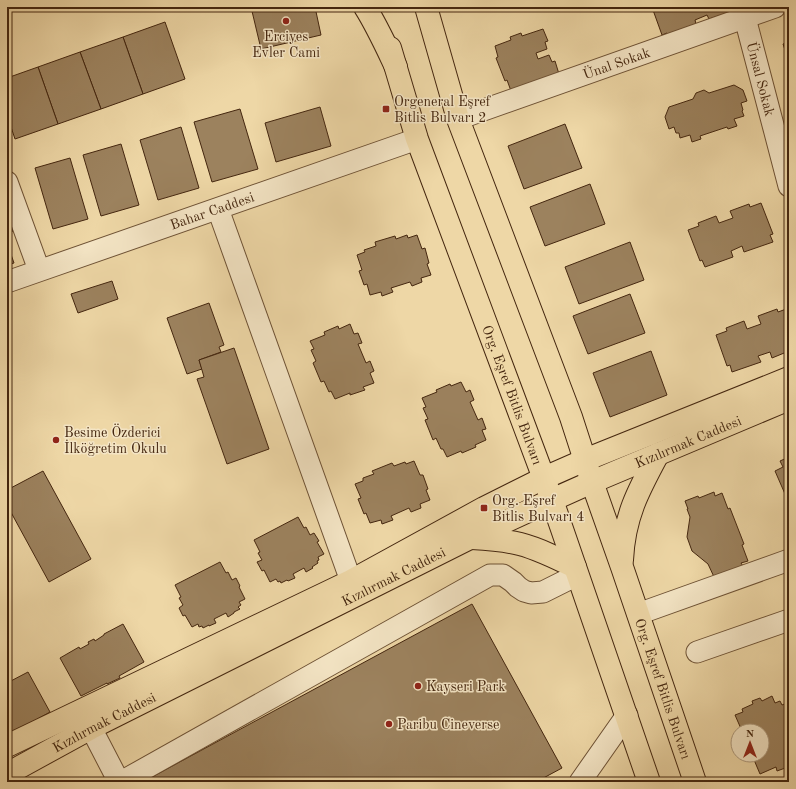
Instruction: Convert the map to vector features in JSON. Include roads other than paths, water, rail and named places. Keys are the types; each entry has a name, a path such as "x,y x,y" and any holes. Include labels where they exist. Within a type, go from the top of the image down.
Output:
{"main road":[{"path":"365,7 386,44 396,67"},
{"name":"Org. Eşref Bitlis Bulvarı","path":"377,7 417,139 552,500 627,714 649,782"},
{"name":"Org. Eşref Bitlis Bulvarı","path":"426,7 458,119 571,417 695,782"},
{"name":"Kızılırmak Caddesi","path":"7,746 351,581 484,508 544,478 789,378"},
{"name":"Kızılırmak Caddesi","path":"7,774 91,728 470,538 592,482 789,399"},
{"path":"622,567 626,528 631,510 637,494 658,454"},
{"path":"470,538 519,544 548,554 576,571"}],"street":[{"name":"Ünal Sokak","path":"458,119 775,7"},
{"name":"Ünsal Sokak","path":"745,18 789,186"},
{"name":"Bahar Caddesi","path":"7,282 417,139"},
{"path":"7,182 39,270"},
{"path":"218,209 351,581"},
{"path":"638,614 789,560"},
{"path":"91,728 120,782 490,576 503,575 524,591 538,593 549,589 576,571"},
{"path":"697,652 789,620"},
{"path":"580,782 627,714"}],"place":[{"name":"Erciyes Evler Cami","path":"286,21"},
{"name":"Orgeneral Eşref Bitlis Bulvarı 2","path":"386,109"},
{"name":"Besime Özderici İlköğretim Okulu","path":"56,440"},
{"name":"Org. Eşref Bitlis Bulvarı 4","path":"484,508"},
{"name":"Kayseri Park","path":"418,686"},
{"name":"Paribu Cineverse","path":"389,724"}]}
